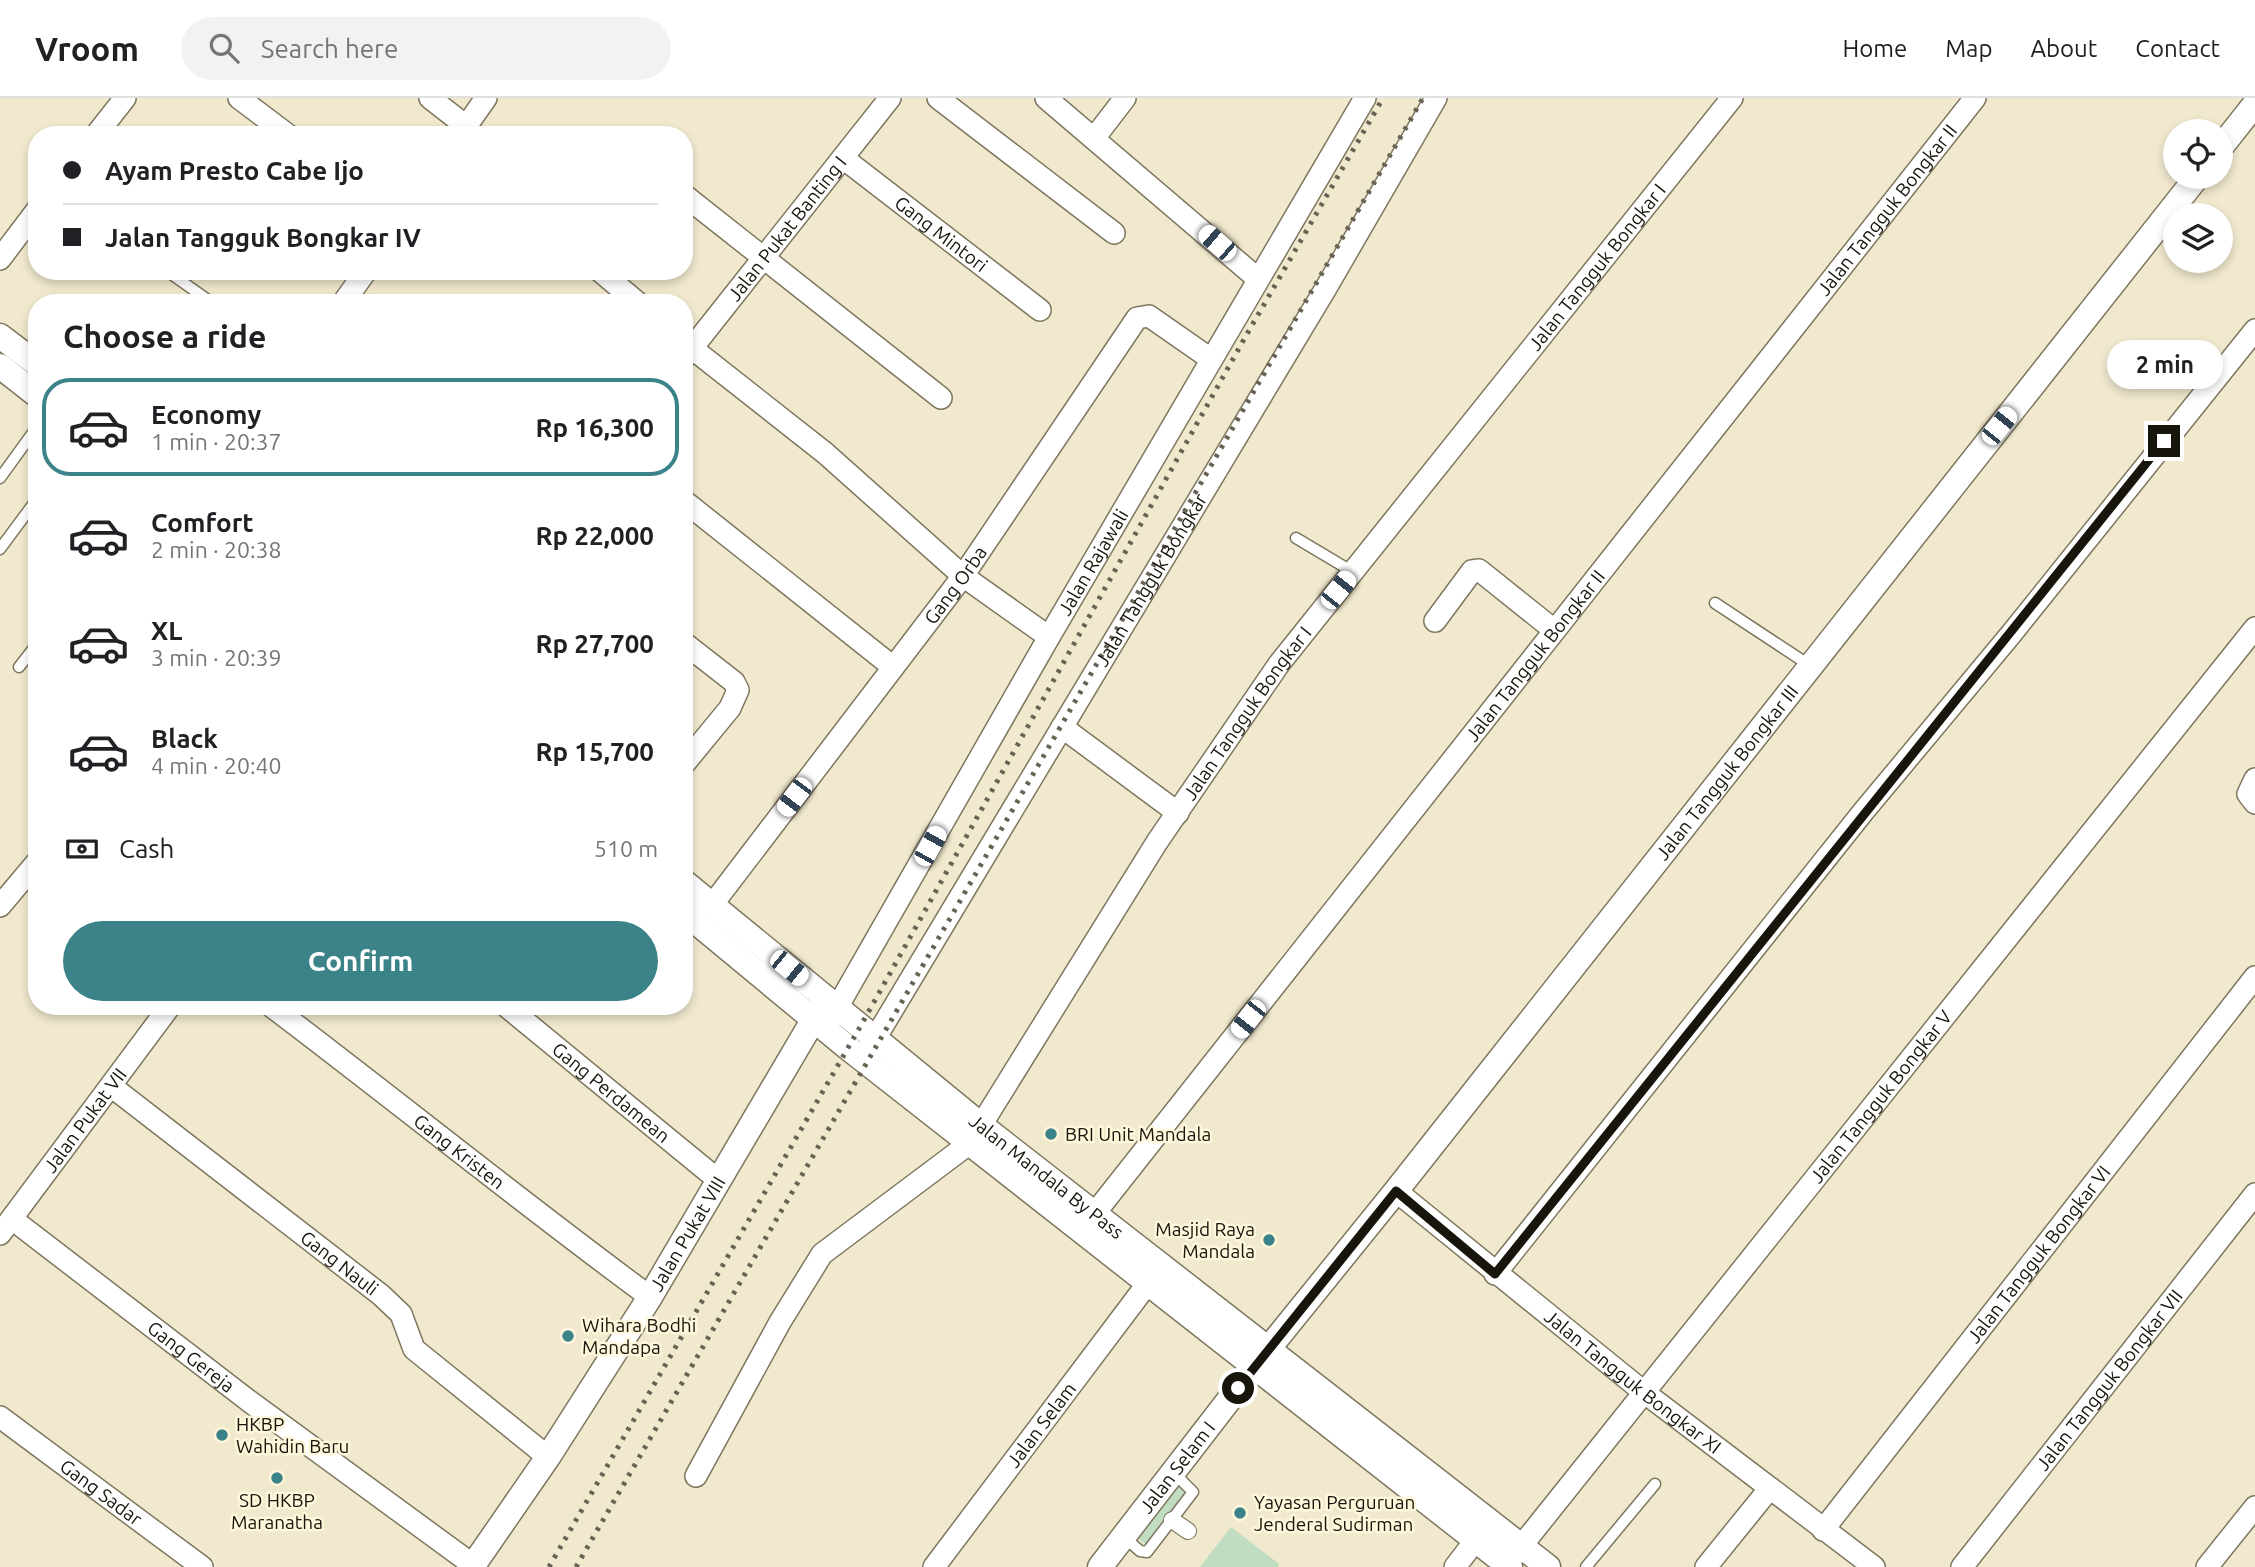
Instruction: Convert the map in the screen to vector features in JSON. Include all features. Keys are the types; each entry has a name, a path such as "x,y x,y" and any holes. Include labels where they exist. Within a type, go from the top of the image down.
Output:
{"street":[{"path":"103,126 125,98"},
{"path":"239,98 276,126"},
{"path":"466,126 486,98"},
{"name":"Jalan Pukat Banting I","path":"693,342 764,258 890,98"},
{"path":"938,98 1114,233"},
{"path":"1046,98 1095,137 1258,279"},
{"path":"1095,137 1125,98"},
{"name":"Jalan Rajawali","path":"825,1014 1365,98"},
{"name":"Jalan Tangguk Bongkar","path":"869,1049 1326,288 1436,98"},
{"name":"Jalan Tangguk Bongkar I","path":"976,1135 1066,987 1178,813 1279,664 1732,98"},
{"name":"Jalan Tangguk Bongkar II","path":"1095,1213 1975,98"},
{"path":"434,102 459,126"},
{"path":"2233,132 2255,104"},
{"name":"Gang Mintori","path":"843,158 1040,310"},
{"name":"Jalan Tangguk Bongkar III","path":"1261,1357 1396,1191 2187,189"},
{"path":"693,202 941,397"},
{"path":"0,259 28,222"},
{"path":"611,280 627,294"},
{"name":"Gang Orba","path":"712,905 963,576 1137,318 1149,316 1205,355"},
{"path":"1495,1274 1863,812 2012,633 2132,479 2255,330"},
{"path":"0,336 28,357"},
{"path":"693,354 825,453 963,576 1049,637"},
{"path":"0,366 28,388"},
{"path":"693,507 893,667"},
{"path":"1435,621 1475,570 1554,630"},
{"name":"Jalan Tangguk Bongkar V","path":"1512,1559 2255,628"},
{"path":"693,650 734,682 738,690 730,708 693,753"},
{"path":"1062,727 1178,813"},
{"path":"2255,779 2248,794 2255,803"},
{"path":"0,906 28,873"},
{"name":"Jalan Mandala By Pass","path":"693,889 825,1014"},
{"name":"Jalan Mandala By Pass","path":"693,919 869,1049 976,1135 1147,1283 1261,1357 1512,1559"},
{"name":"Jalan Tangguk Bongkar VI","path":"1823,1530 2255,978"},
{"name":"Jalan Pukat VIII","path":"472,1566 548,1457 650,1297 717,1179 825,1014"},
{"name":"Jalan Pukat VII","path":"6,1227 163,1015"},
{"name":"Gang Kristen","path":"283,1015 423,1121 531,1210 650,1297"},
{"name":"Gang Perdamean","path":"517,1015 717,1179"},
{"name":"Gang Nauli","path":"111,1086 387,1300 401,1314 414,1349 548,1457"},
{"path":"696,1476 780,1322 822,1254 976,1135"},
{"name":"Jalan Mandala By Pass","path":"976,1135 1095,1213 1475,1541 1512,1559 1548,1567"},
{"name":"Jalan Tangguk Bongkar XI","path":"1396,1191 1644,1393 1874,1567"},
{"name":"Jalan Tangguk Bongkar VII","path":"1962,1567 2255,1194"},
{"name":"Gang Gereja","path":"6,1227 249,1401 472,1566"},
{"name":"Jalan Selam","path":"934,1567 1147,1283"},
{"name":"Jalan Selam I","path":"1114,1557 1261,1357"},
{"name":"Gang Sadar","path":"0,1417 202,1567"},
{"path":"1706,1567 1770,1488"},
{"path":"2207,1567 2255,1507"},
{"path":"1172,1520 1188,1531"},
{"path":"1455,1567 1475,1541"}],"lane":[{"path":"180,280 200,294"},
{"path":"0,478 28,439"},
{"path":"0,549 28,511"},
{"path":"1296,538 1353,572"},
{"path":"1715,603 1810,665"},
{"path":"19,667 28,656"},
{"path":"1114,1557 1147,1552 1193,1492 1174,1473"},
{"path":"1586,1567 1656,1483"}],"green space":[{"path":"1176,1484 1189,1494 1148,1546 1136,1537"},
{"path":"1231,1527 1279,1564 1278,1567 1200,1567"}],"railway":[{"path":"549,1567 860,1027 1247,334 1383,98"},
{"path":"576,1567 1423,98"}],"place":[{"name":"BRI Unit Mandala","path":"1051,1134"},
{"name":"Masjid Raya Mandala","path":"1269,1240"},
{"name":"Wihara Bodhi Mandapa","path":"568,1336"},
{"name":"HKBP Wahidin Baru","path":"222,1435"},
{"name":"SD HKBP Maranatha","path":"277,1478"},
{"name":"Yayasan Perguruan Jenderal Sudirman","path":"1240,1513"}],"route":[{"path":"1238,1388 1396,1191 1495,1274 1863,812 2012,633 2164,441"}]}
